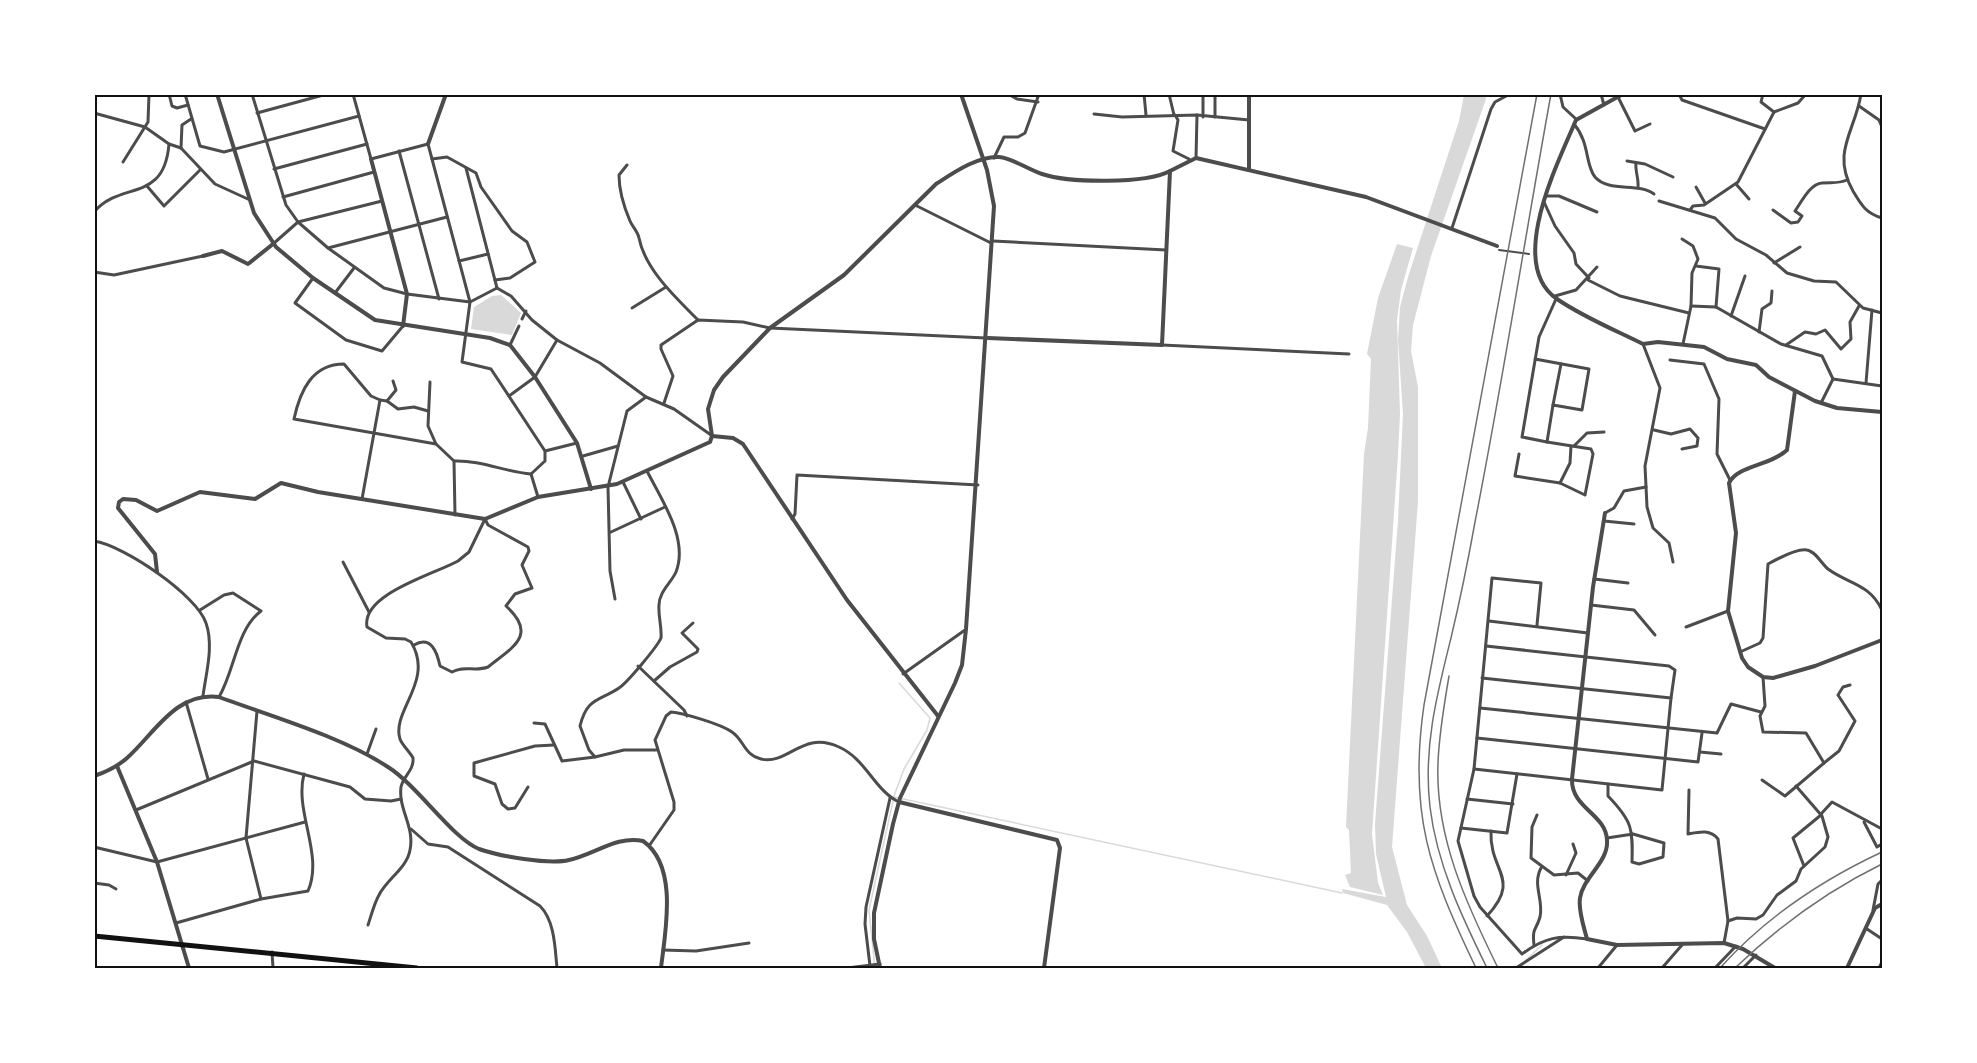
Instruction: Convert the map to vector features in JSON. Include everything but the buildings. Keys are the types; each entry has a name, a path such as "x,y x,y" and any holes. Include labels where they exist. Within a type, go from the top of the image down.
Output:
{"main road":[{"path":"94,936 272,952 417,969"}],"street":[{"path":"123,162 148,122 149,94"},
{"path":"168,94 172,106 177,108 188,105"},
{"path":"185,94 200,146 224,152 359,116"},
{"path":"217,94 250,200 260,225 273,244 313,278 375,320 489,338 510,345 536,377 577,443 583,456 591,489"},
{"path":"252,94 283,197 298,222 328,248 384,288 407,294 470,302 497,288"},
{"path":"257,113 327,94"},
{"path":"313,278 296,303 346,340 382,351 403,326 407,294 353,94"},
{"path":"446,94 428,144 470,302 462,362 490,369 545,451 545,461 531,474"},
{"path":"870,966 866,908 896,800 904,791 962,665 966,629 988,338 994,206 983,159 961,94"},
{"path":"1008,94 1017,99 1038,102"},
{"path":"1017,94 1017,99"},
{"path":"994,158 1004,137 1018,137 1025,133 1039,94"},
{"path":"1144,94 1146,115"},
{"path":"1170,94 1174,115 1178,120 1173,151 1189,159"},
{"path":"1203,94 1203,117"},
{"path":"1215,94 1215,118"},
{"path":"1249,94 1249,170"},
{"path":"1450,228 1491,109 1501,98 1510,94"},
{"path":"1560,94 1563,107 1575,122 1586,143 1591,170 1596,178 1612,185 1647,189 1654,194"},
{"path":"1601,94 1604,105"},
{"path":"1623,94 1575,122 1544,202 1536,229 1534,251 1538,275 1554,297 1643,344 1658,342 1704,347 1727,359 1756,365 1769,377 1821,403 1847,409 1882,412"},
{"path":"1679,94 1682,100 1765,129"},
{"path":"1763,94 1761,102 1774,112"},
{"path":"1690,210 1706,204 1736,184 1774,112 1798,103 1806,94"},
{"path":"1861,94 1843,158 1847,180 1867,213 1882,218"},
{"path":"1618,97 1635,131 1650,124"},
{"path":"1859,106 1879,120 1882,126"},
{"path":"94,113 145,127 169,144 181,148 214,184 250,200"},
{"path":"1094,114 1122,117 1197,115 1249,120"},
{"path":"1196,158 1197,115"},
{"path":"181,148 182,125 192,119"},
{"path":"94,212 111,198 147,186 168,159 169,144"},
{"path":"274,169 367,144"},
{"path":"371,159 428,144"},
{"path":"399,152 439,299"},
{"path":"432,159 447,157 476,173 481,187 512,231 527,242 535,262 510,278 495,280"},
{"path":"157,572 155,554 118,508 118,502 123,499 136,500 157,511 200,492 255,499 281,483 485,519 538,497 608,487 623,482 703,446 710,442 712,436 708,409 714,390 723,377 770,328 844,275 936,184 983,159 1002,157 1043,175 1065,179 1153,178 1189,159 1196,158 1357,195 1405,211 1498,248 1529,254"},
{"path":"1627,161 1673,177"},
{"path":"1636,163 1638,188"},
{"path":"627,165 619,179 640,247 666,287 698,320"},
{"path":"466,168 497,288 511,296 557,340 600,363 646,397 664,404 712,436 739,440 847,600 938,717"},
{"path":"147,186 164,206 200,170"},
{"path":"1162,345 1170,171"},
{"path":"283,197 374,172"},
{"path":"1773,210 1791,223 1798,222 1802,216 1795,211 1812,188 1821,183 1839,183 1847,180"},
{"path":"1736,184 1749,199"},
{"path":"1696,187 1706,204"},
{"path":"1547,196 1559,196 1597,212"},
{"path":"94,278 97,273 114,275 222,252 248,264 298,222 382,201"},
{"path":"1659,201 1715,218 1736,239 1766,255 1787,273 1814,280 1836,282 1859,306 1882,313"},
{"path":"1544,202 1555,226 1574,253 1576,264 1588,279 1620,296 1689,313"},
{"path":"915,205 993,242 1166,250"},
{"path":"328,248 447,217"},
{"path":"1682,239 1697,253 1696,266 1692,273 1691,306 1683,344"},
{"path":"1774,263 1800,247"},
{"path":"459,261 488,254"},
{"path":"1696,266 1719,269 1716,307"},
{"path":"1554,297 1569,294 1588,279 1597,267"},
{"path":"335,293 354,268"},
{"path":"1731,316 1745,276"},
{"path":"632,308 666,287"},
{"path":"1759,332 1762,309 1771,303 1772,291"},
{"path":"1519,454 1515,476 1560,483 1586,495 1593,454 1591,449 1522,438 1539,337 1554,297"},
{"path":"1691,306 1716,307 1786,345 1822,356 1833,379"},
{"path":"1786,345 1805,332 1816,334 1826,330 1841,349 1851,339 1850,322 1859,306"},
{"path":"1866,383 1872,310"},
{"path":"522,319 526,311"},
{"path":"664,404 673,376 661,349 662,345 698,320 743,322 770,328 1349,354"},
{"path":"510,345 519,326"},
{"path":"509,396 536,377 557,340"},
{"path":"1643,344 1660,388 1654,430 1645,466 1649,519 1653,528 1669,543 1673,562"},
{"path":"1535,359 1589,369 1582,410 1553,405"},
{"path":"1670,360 1704,364 1719,399 1717,454 1730,480 1736,533 1728,611 1740,652 1748,666 1763,677 1782,676 1882,640"},
{"path":"428,411 414,407 398,409 387,401 371,396 344,364 336,364 320,370 303,388 294,419 436,444"},
{"path":"1547,442 1561,364"},
{"path":"1833,379 1882,386"},
{"path":"1821,403 1833,379"},
{"path":"387,401 396,390 393,381"},
{"path":"430,382 428,426 436,444 454,461 470,461 531,474"},
{"path":"1730,480 1737,473 1770,462 1787,450 1795,391"},
{"path":"615,598 610,571 608,487 627,411 646,397"},
{"path":"362,499 380,399"},
{"path":"1654,430 1671,434 1690,429 1698,438 1696,446 1682,449"},
{"path":"1560,483 1570,463 1573,446 1587,433 1604,432"},
{"path":"545,451 577,443"},
{"path":"583,456 618,446"},
{"path":"454,461 455,515"},
{"path":"596,757 589,750 580,726 582,719 600,696 619,688 658,645 662,638 659,605 661,595 676,570 678,540 671,513 665,507 646,471"},
{"path":"531,474 538,497"},
{"path":"792,519 795,514 797,475 978,486"},
{"path":"623,482 641,519"},
{"path":"1587,939 1580,899 1588,880 1605,854 1607,837 1603,827 1575,797 1572,779 1594,579 1605,513 1614,508 1624,491 1646,487"},
{"path":"610,532 665,507"},
{"path":"368,926 378,896 407,859 411,829 401,799 413,758 400,739 399,728 416,685 418,673 414,645 405,639 390,639 375,634 367,627 369,612 381,598 458,561 469,552 485,519"},
{"path":"414,645 423,641 429,643 437,653 440,666 452,672 460,667 483,669 488,667 518,643 521,626 517,616 506,606 515,594 532,588 522,566 529,551 528,547 488,525 485,519"},
{"path":"1604,521 1634,524"},
{"path":"94,541 108,544 157,572 200,610 207,625 209,638 203,696"},
{"path":"1740,652 1760,643 1764,638 1768,564 1805,550 1811,551 1836,574 1857,582 1871,594 1882,610"},
{"path":"343,562 369,612"},
{"path":"1537,625 1541,583 1492,578 1474,769 1458,842 1474,896 1487,916 1522,954 1534,945 1554,936 1617,945 1724,944 1736,946 1756,955 1775,969"},
{"path":"1594,579 1628,582"},
{"path":"200,610 224,595 233,593 261,611 249,623 236,650 232,672 219,697"},
{"path":"1591,605 1634,610 1655,636"},
{"path":"1686,627 1728,611"},
{"path":"1489,621 1537,625 1588,633"},
{"path":"654,681 670,667 697,652 698,649 682,633 693,623"},
{"path":"1651,631 1655,627"},
{"path":"903,674 966,629"},
{"path":"1474,769 1662,790 1666,757 1673,667 1486,646"},
{"path":"638,666 687,716"},
{"path":"1763,677 1765,706 1761,711 1762,732 1806,733 1824,763"},
{"path":"1482,678 1671,698"},
{"path":"1762,780 1785,796 1839,751 1855,721 1838,695 1843,687 1850,685"},
{"path":"94,776 117,766 167,716 186,702 203,696 219,697 367,754 405,779 460,836 479,849 561,861 580,857 613,843 644,841 656,855 667,896 668,917 661,969"},
{"path":"186,702 208,779"},
{"path":"1480,708 1702,733 1717,733 1731,704 1761,711"},
{"path":"257,711 246,838 261,899"},
{"path":"649,846 674,810 674,802 656,750 656,735 666,716 674,712 733,732 750,754 763,759 777,758 788,751 818,741 836,745 866,766 896,800 1057,840 1060,848 1044,969"},
{"path":"534,723 545,724 554,738 554,745 562,761 596,757 624,750 656,750"},
{"path":"367,754 376,729"},
{"path":"1477,738 1698,762 1702,733"},
{"path":"528,787 515,808 508,809 502,804 495,784 474,776 474,763 535,746 554,745"},
{"path":"1700,752 1721,754"},
{"path":"136,810 254,761 350,787 365,799 391,801 401,799"},
{"path":"117,766 157,862 189,969"},
{"path":"176,923 261,899 308,891 312,864 301,802 304,774"},
{"path":"1461,828 1507,833 1517,774"},
{"path":"1607,837 1633,834 1664,843 1663,857 1638,864 1632,862 1633,834 1630,821 1608,796 1608,784"},
{"path":"1728,921 1763,915 1777,895 1797,881 1804,866 1826,847 1828,837 1821,815 1796,786"},
{"path":"1689,790 1688,834 1703,831 1714,834 1718,839 1728,921 1724,944"},
{"path":"1467,799 1513,804"},
{"path":"847,969 880,966 874,939 873,913 896,800"},
{"path":"1804,866 1793,838 1821,815 1832,802 1882,829"},
{"path":"1537,814 1532,827 1531,858 1541,868 1554,875 1578,873 1588,880"},
{"path":"1864,820 1877,847 1882,844"},
{"path":"94,846 157,862 305,822"},
{"path":"411,829 428,844 448,848 540,906 545,911 554,938 557,969"},
{"path":"1487,916 1502,900 1504,885 1490,842 1491,831"},
{"path":"1566,875 1576,853 1573,844"},
{"path":"1534,945 1532,930 1540,915 1537,876 1541,868"},
{"path":"1847,969 1867,929 1873,912 1875,892 1882,880"},
{"path":"94,884 109,885 116,889"},
{"path":"1873,912 1882,904"},
{"path":"1867,929 1882,939"},
{"path":"1516,969 1565,936"},
{"path":"663,950 696,951 749,943"},
{"path":"1662,969 1683,943"},
{"path":"1598,969 1617,945"},
{"path":"1715,969 1736,946"},
{"path":"272,952 273,969"},
{"path":"1743,969 1756,955"},
{"path":"1879,969 1882,962"}],"shaded area":[{"path":"1464,95 1485,95 1486,99 1431,256 1413,325 1411,351 1418,387 1418,501 1392,847 1407,905 1427,936 1442,968 1426,968 1407,932 1387,905 1343,893 1342,889 1386,897 1376,854 1375,824 1398,520 1403,414 1398,340 1400,307 1459,121"},
{"path":"1397,244 1413,248 1401,290 1397,320 1400,414 1372,834 1378,883 1383,895 1350,887 1345,875 1351,873 1349,830 1346,827 1364,454 1368,428 1371,359 1367,354 1378,298"},
{"path":"501,295 521,313 512,335 471,329 474,307 492,296"}],"waterway":[{"path":"894,796 904,769 927,730 930,718 899,683"},
{"path":"894,797 1342,893"},
{"path":"875,968 869,910 893,801"},
{"path":"1525,961 1542,945"}],"railway":[{"path":"1476,968 1446,902 1427,841 1421,811 1420,744 1424,705 1537,94"},
{"path":"1487,968 1460,910 1438,849 1430,807 1428,764 1436,701 1461,595 1485,469 1551,94"},
{"path":"1449,676 1438,763 1438,790 1442,817 1447,843 1464,894 1498,968"},
{"path":"1720,968 1755,933 1795,902 1838,875 1882,852"},
{"path":"1735,968 1804,910 1882,864"}]}
